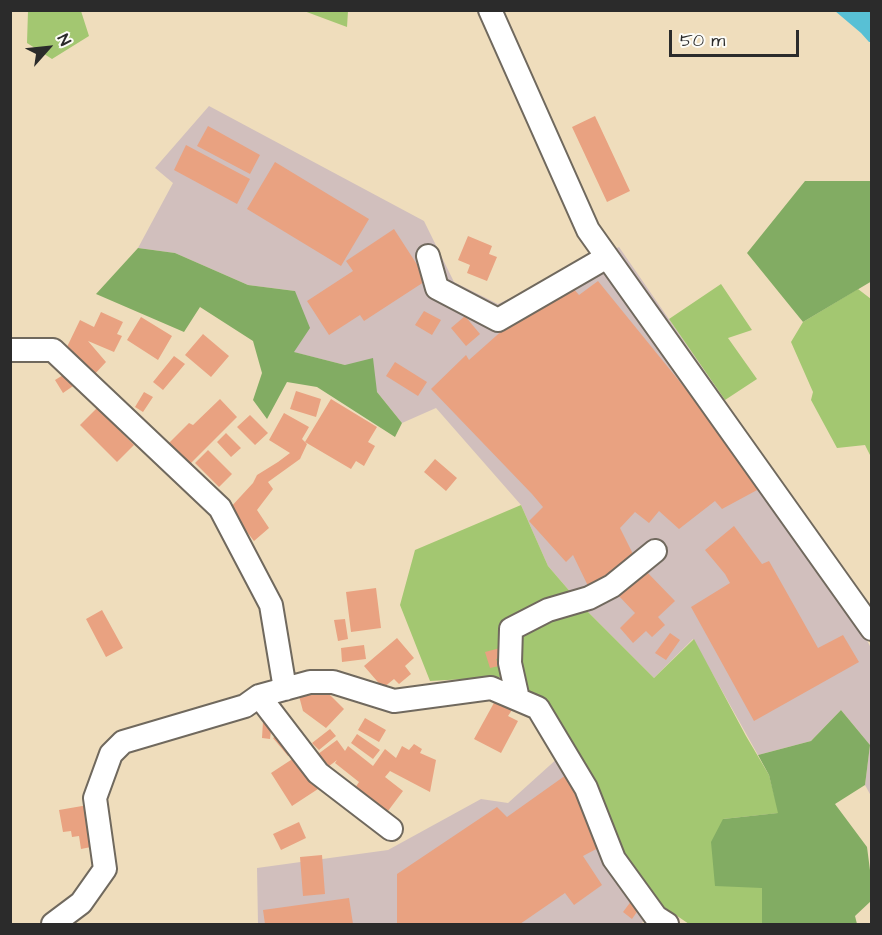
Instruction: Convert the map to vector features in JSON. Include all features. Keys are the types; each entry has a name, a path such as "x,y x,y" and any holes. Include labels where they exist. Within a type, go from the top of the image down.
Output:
{"street":[{"path":"490,10 588,230 872,629"},
{"path":"428,256 437,288 498,320 607,257"},
{"path":"10,350 53,350 220,508 271,604 285,689"},
{"path":"518,699 510,663 511,629 548,610 589,598 612,586 655,551"},
{"path":"53,924 81,903 105,869 95,798 111,754 123,741 245,706 259,696 310,682 333,682 394,701 491,688 538,708 586,788 614,859 656,917 667,924"},
{"path":"259,696 318,773 391,829"}],"shaded area":[{"path":"209,106 424,221 454,282 498,304 619,247 794,500 871,648 871,796 865,785 870,745 841,710 811,741 758,755 693,639 654,678 585,609 548,566 521,505 436,408 402,423 377,392 345,365 293,352 295,291 248,285 175,253 138,248 173,183 155,168"},
{"path":"559,757 650,917 640,924 258,924 257,868 388,850 481,799 508,803"}],"green space":[{"path":"28,11 81,11 89,36 52,59 27,43"},
{"path":"304,11 348,11 347,27"},
{"path":"805,181 871,181 872,281 803,322 747,253"},
{"path":"138,248 175,253 248,285 295,291 310,328 294,352 345,365 373,358 377,392 402,423 395,437 317,387 287,382 267,419 253,400 262,373 253,341 200,307 184,332 96,294"},
{"path":"721,284 752,330 728,338 757,379 725,400 669,319"},
{"path":"858,289 871,299 871,457 865,445 837,448 811,400 813,392 791,342 803,322"},
{"path":"521,505 548,566 585,609 654,678 694,639 769,775 779,813 723,819 762,887 762,924 689,924 661,905 622,849 592,778 551,706 500,677 430,681 400,605 415,550"},
{"path":"841,710 870,745 865,785 835,804 867,847 871,901 855,916 857,924 762,924 762,888 715,886 711,842 723,819 778,813 769,775 758,755 811,741"}],"water":[{"path":"835,11 871,11 871,42 869,42"}],"building":[{"path":"595,116 630,191 607,202 572,127"},
{"path":"208,126 260,155 250,174 197,146"},
{"path":"186,145 250,179 237,204 174,170"},
{"path":"275,162 369,219 341,266 247,209"},
{"path":"394,229 427,280 364,321 360,315 329,335 307,301 353,271 346,261"},
{"path":"468,236 492,246 489,254 497,257 487,281 467,273 470,265 458,260"},
{"path":"567,281 579,295 598,281 706,414 759,489 722,509 715,501 679,529 659,511 649,523 635,512 620,528 633,554 589,588 573,555 566,562 529,521 543,507 431,389 466,355 469,360 532,304"},
{"path":"424,311 441,320 432,335 415,325"},
{"path":"101,312 123,322 117,334 122,336 114,352 88,341 106,362 92,377 72,359 74,353 66,349 80,320 94,327"},
{"path":"465,316 480,334 466,346 451,328"},
{"path":"141,317 172,336 158,360 127,340"},
{"path":"203,334 229,356 211,377 185,355"},
{"path":"174,356 185,364 163,390 153,382"},
{"path":"395,362 427,382 418,396 386,376"},
{"path":"68,372 76,384 63,393 55,380"},
{"path":"296,391 321,399 316,417 290,409"},
{"path":"144,392 153,397 143,412 135,407"},
{"path":"220,399 237,417 188,466 167,445 189,423 193,425"},
{"path":"331,399 377,427 368,442 375,446 364,466 356,461 351,469 305,442"},
{"path":"97,408 134,445 117,462 80,425"},
{"path":"284,413 309,427 302,439 307,444 300,459 268,482 273,489 257,510 269,528 254,541 229,509 253,483 257,475 290,453 269,440"},
{"path":"250,415 268,433 255,445 237,427"},
{"path":"226,433 241,448 231,457 217,442"},
{"path":"208,450 232,474 219,487 195,463"},
{"path":"435,459 457,478 446,491 424,472"},
{"path":"734,526 762,564 769,561 818,648 843,635 859,662 754,721 691,607 730,583 705,550"},
{"path":"645,570 675,601 658,617 665,625 652,637 646,631 633,643 620,628 635,613 618,595"},
{"path":"376,588 381,628 351,632 346,592"},
{"path":"102,610 123,648 106,657 86,619"},
{"path":"345,619 348,639 338,641 334,620"},
{"path":"670,633 680,640 666,660 655,653"},
{"path":"397,638 414,658 405,666 411,674 399,684 394,679 383,688 364,666"},
{"path":"364,645 366,659 342,662 341,648"},
{"path":"500,648 503,657 496,659 499,666 490,668 485,652"},
{"path":"317,690 326,691 344,709 326,728 303,711 299,696"},
{"path":"495,701 512,710 508,716 518,721 501,753 474,739"},
{"path":"365,718 386,730 379,742 358,730"},
{"path":"263,721 272,723 270,739 262,738"},
{"path":"330,729 336,736 319,750 312,743"},
{"path":"280,733 295,751 288,756 273,738"},
{"path":"357,734 380,750 373,759 351,743"},
{"path":"337,740 345,751 348,746 373,766 385,749 396,758 402,746 409,750 414,744 422,749 420,753 436,760 430,792 390,771 385,777 403,791 385,815 353,791 359,782 335,763 337,760 324,770 314,757"},
{"path":"297,756 318,789 292,806 271,773"},
{"path":"566,775 586,807 602,846 583,856 602,885 574,905 565,893 520,924 397,924 397,874 497,807 507,817"},
{"path":"88,805 96,846 81,849 79,836 72,837 71,831 63,832 59,810"},
{"path":"299,822 306,838 281,850 273,834"},
{"path":"322,855 325,894 303,896 300,857"},
{"path":"349,898 353,924 265,924 263,910"},
{"path":"632,900 641,906 632,919 623,912"}]}
